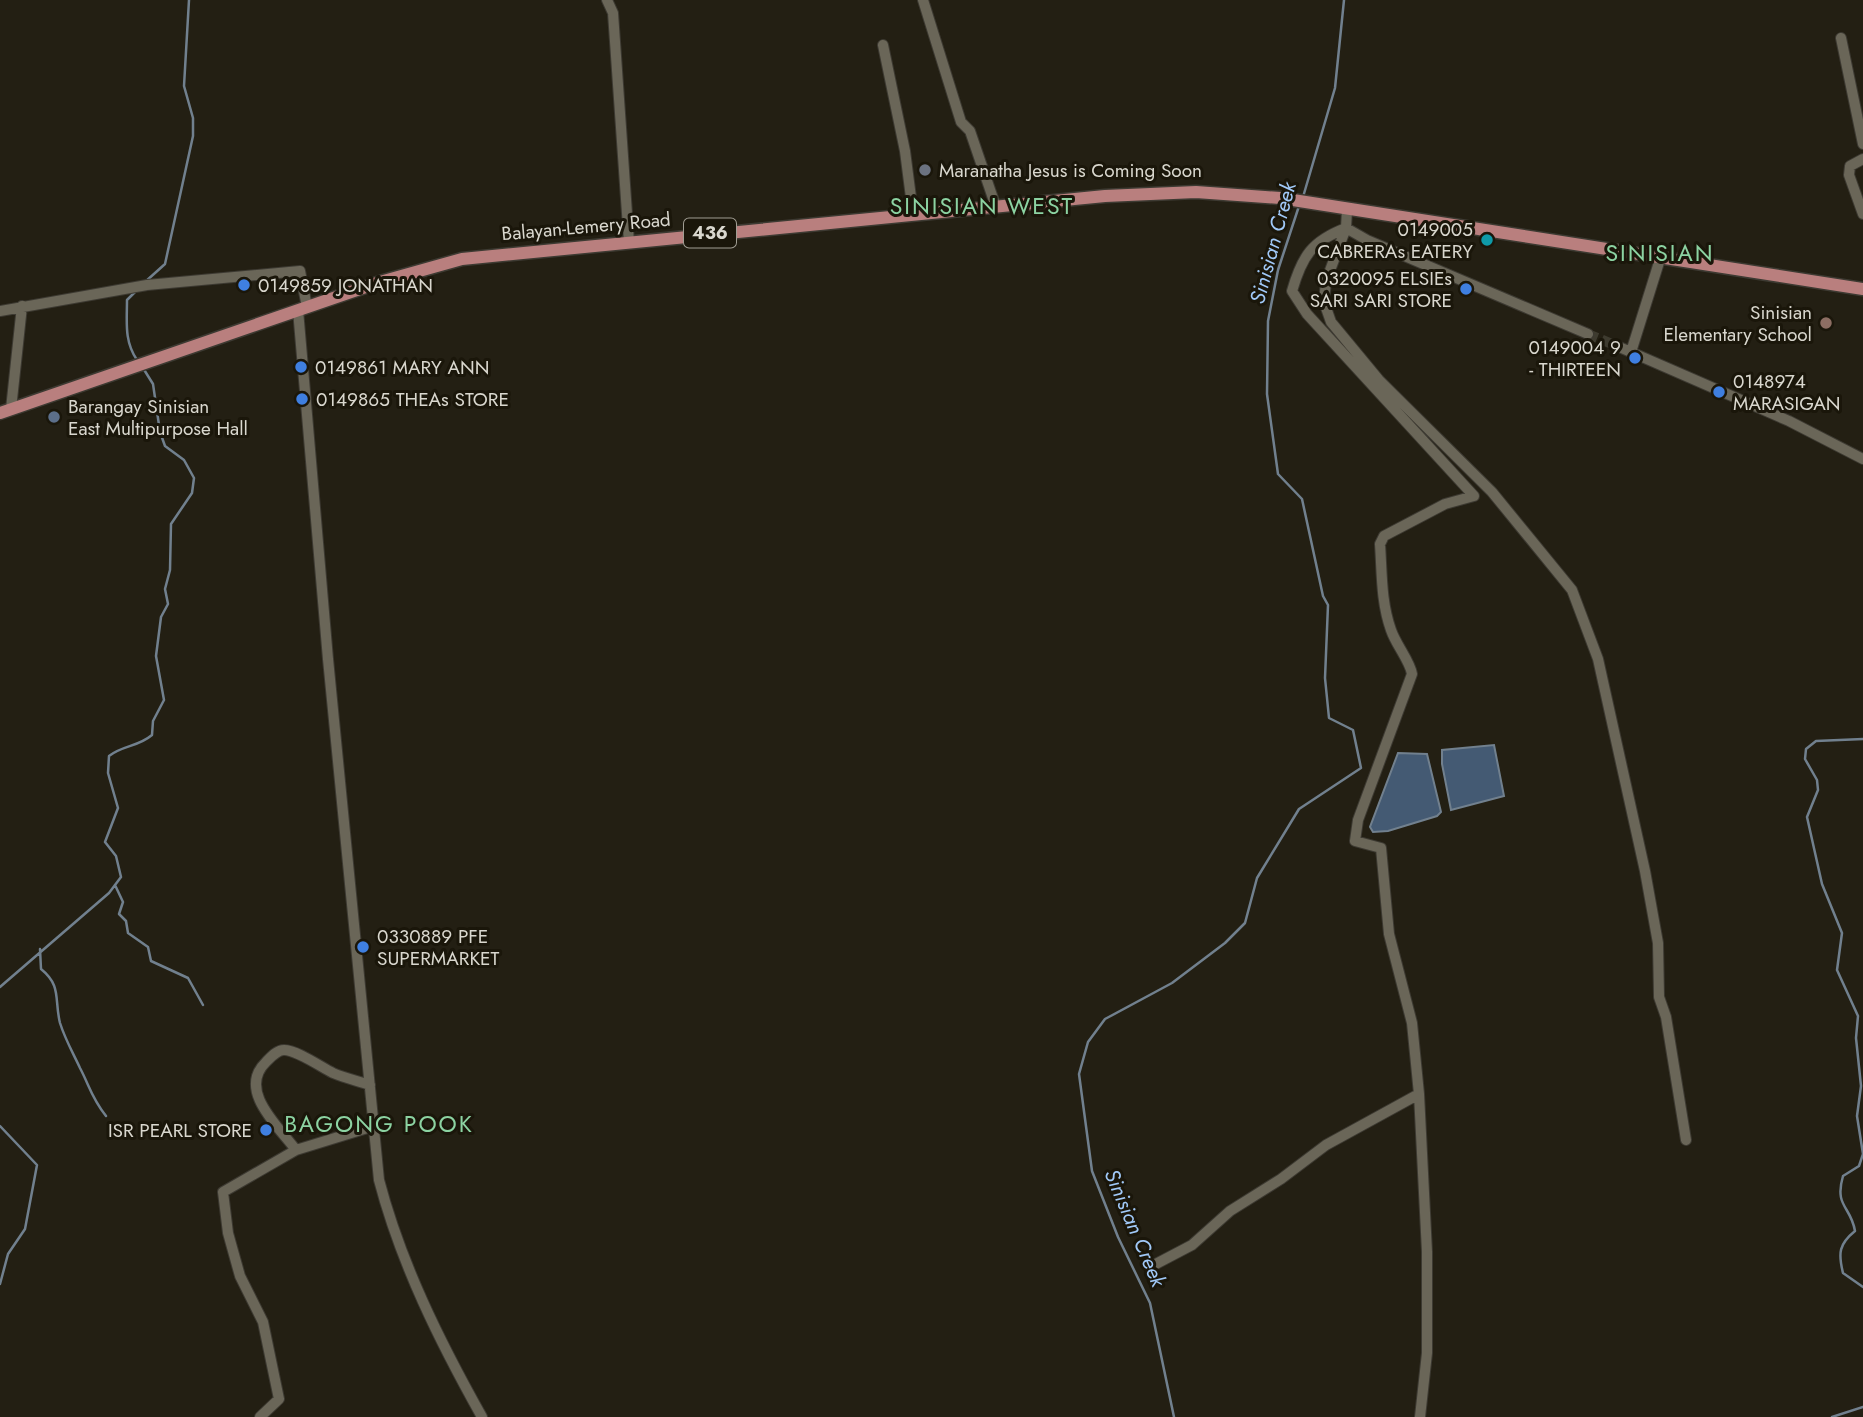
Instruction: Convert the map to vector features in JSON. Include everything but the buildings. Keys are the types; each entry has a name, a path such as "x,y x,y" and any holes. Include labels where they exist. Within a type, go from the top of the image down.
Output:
{"main road":[{"name":"Balayan-Lemery Road","path":"5,411 302,309 462,259 914,213 1181,192 1280,198 1863,289"}],"street":[{"path":"607,0 613,13 629,242"},
{"path":"923,0 961,122 970,131 996,207"},
{"path":"1841,38 1857,130 1863,144"},
{"path":"883,45 905,151 914,213"},
{"path":"1863,159 1850,166 1849,175 1863,214"},
{"path":"1347,210 1346,228 1326,281 1324,302 1331,322 1379,380 1492,492 1572,590 1598,659 1645,871 1658,943 1659,997 1667,1017 1686,1140"},
{"path":"1346,228 1417,262 1588,334"},
{"path":"1346,228 1313,244 1297,274 1292,291 1307,314 1474,496 1445,505 1384,536 1380,544 1387,615 1400,654 1411,667 1412,674 1362,809 1355,841 1381,848 1389,934 1412,1023 1419,1094 1427,1252 1427,1353 1420,1417"},
{"path":"1631,352 1661,256"},
{"path":"0,311 147,285 300,271 379,1180 392,1229 451,1362 482,1417"},
{"path":"5,411 22,306"},
{"path":"1616,346 1789,421 1863,459"},
{"path":"296,1150 263,1105 254,1085 260,1068 275,1053 285,1050 317,1062 332,1073 370,1085"},
{"path":"1152,1266 1192,1245 1230,1211 1281,1179 1326,1145 1419,1094"},
{"path":"260,1417 279,1399 263,1322 240,1276 228,1233 223,1192 296,1150 374,1126"}],"water":[{"path":"1494,745 1504,796 1451,810 1442,750"},
{"path":"1398,753 1427,754 1441,812 1437,816 1388,831 1373,832 1370,827"}],"waterway":[{"path":"145,282 165,264 193,136 193,118 184,86 189,0"},
{"name":"Sinisian Creek","path":"1303,197 1335,88 1344,0"},
{"name":"Sinisian Creek","path":"1174,1417 1150,1303 1118,1237 1092,1171 1079,1074 1088,1042 1105,1019 1172,983 1225,943 1245,923 1257,878 1299,809 1361,768 1353,730 1329,718 1325,678 1328,605 1323,596 1302,499 1278,474 1267,394 1268,321 1278,270 1299,206"},
{"path":"135,292 127,300 127,324 130,346 137,360"},
{"path":"0,987 109,893 121,877 116,856 105,842 118,808 108,773 109,756 152,735 153,721 164,700 156,656 161,617 168,604 165,589 170,570 171,524 192,493 194,478 184,460 165,446 160,432 153,384 143,368"},
{"path":"1863,739 1816,741 1806,749 1805,759 1817,780 1818,790 1807,817 1822,884 1842,933 1837,970 1858,1016 1856,1038 1861,1086 1857,1116 1863,1154 1859,1166 1843,1176 1842,1200 1855,1231 1846,1240 1840,1254 1843,1273 1863,1287"},
{"path":"115,885 123,902 119,914 126,921 128,933 148,947 151,961 188,978 203,1005"},
{"path":"40,949 41,969 55,987 64,1035 106,1116"},
{"path":"0,1126 37,1165 25,1229 8,1254 0,1284"},
{"path":"1832,1417 1863,1407"}],"tunnel":[{"path":"1588,334 1617,346"}],"place":[{"name":"Maranatha Jesus is Coming Soon","path":"925,170"},
{"name":"0149005 CABRERAs EATERY","path":"1487,240"},
{"name":"0149859 JONATHAN","path":"244,285"},
{"name":"0320095 ELSIEs SARI SARI STORE","path":"1466,289"},
{"name":"Sinisian Elementary School","path":"1826,323"},
{"name":"0149004 9 - THIRTEEN","path":"1635,358"},
{"name":"0149861 MARY ANN","path":"301,367"},
{"name":"0148974 MARASIGAN","path":"1719,392"},
{"name":"0149865 THEAs STORE","path":"302,399"},
{"name":"Barangay Sinisian East Multipurpose Hall","path":"54,417"},
{"name":"0330889 PFE SUPERMARKET","path":"363,947"},
{"name":"ISR PEARL STORE","path":"266,1130"}],"district":[{"name":"SINISIAN WEST","path":"982,206"},
{"name":"SINISIAN","path":"1660,253"},
{"name":"BAGONG POOK","path":"379,1124"}]}
